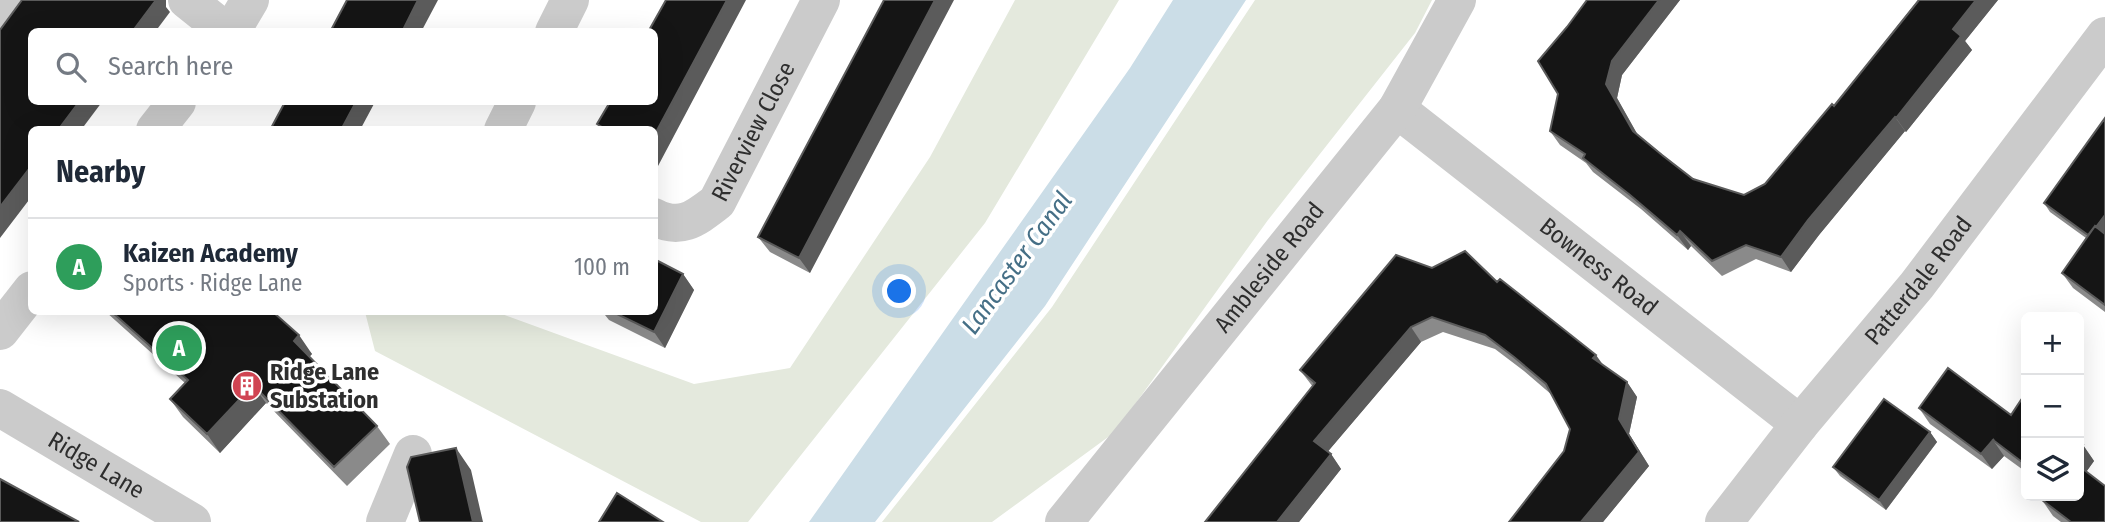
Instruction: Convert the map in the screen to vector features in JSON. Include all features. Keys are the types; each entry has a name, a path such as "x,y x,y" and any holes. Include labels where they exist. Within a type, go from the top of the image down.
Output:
{"street":[{"path":"0,10 7,0"},
{"path":"187,0 224,28"},
{"path":"232,28 250,0"},
{"path":"556,28 570,0"},
{"name":"Riverview Close","path":"658,219 665,222 692,221 717,202 821,0"},
{"name":"Ambleside Road","path":"1064,522 1397,108 1457,0"},
{"name":"Patterdale Road","path":"1724,522 1800,424 1917,285 2105,36"},
{"path":"158,126 175,105"},
{"path":"505,126 516,105"},
{"name":"Bowness Road","path":"1397,108 1800,424"},
{"path":"0,331 28,295"},
{"name":"Ridge Lane","path":"0,408 191,522"},
{"path":"385,522 413,454"}],"shaded area":[{"path":"1015,0 1119,0 985,223 748,522 701,522 375,351 366,315 504,315 694,384 790,368 930,157"},
{"path":"1255,0 1432,0 1415,33 1268,220 1115,432 992,522 882,522 1052,307"}],"water":[{"name":"Lancaster Canal","path":"1173,0 1246,0 1045,306 875,522 809,522 1130,68"}],"building":[{"path":"22,0 156,0 135,28 28,28 28,105 77,105 61,126 28,126 28,170 0,207 0,30"},
{"path":"347,0 418,0 404,28 332,28"},
{"path":"666,0 727,0 658,129 658,126 600,126 597,124 608,105 658,105 658,28 650,28"},
{"path":"884,0 935,0 799,258 758,237"},
{"path":"1587,0 1659,0 1612,61 1606,84 1633,131 1662,155 1693,179 1744,195 1765,184 1832,104 1834,106 1919,0 1976,0 1953,29 1961,36 1896,118 1808,220 1781,257 1746,245 1712,261 1680,231 1677,235 1583,158 1585,154 1550,131 1558,94 1538,61"},
{"path":"283,105 354,105 343,126 272,126"},
{"path":"2105,118 2105,215 2088,235 2044,203"},
{"path":"2095,226 2105,234 2105,305 2062,273"},
{"path":"1465,251 1497,282 1500,279 1596,355 1593,358 1627,382 1619,419 1639,452 1581,522 1509,522 1564,451 1570,429 1546,384 1514,357 1485,335 1432,317 1411,327 1314,441 1331,454 1277,522 1205,522 1315,383 1300,370 1396,255 1432,268"},
{"path":"658,261 683,274 654,332 619,315 658,315"},
{"path":"115,315 276,315 299,335 294,341 377,426 334,467 253,385 207,434 170,399 188,380"},
{"path":"1948,368 2011,415 2021,400 2021,461 1993,440 1981,454 1919,408"},
{"path":"1884,399 1930,432 1879,500 1833,467"},
{"path":"456,448 473,522 420,522 407,467 411,457"},
{"path":"2084,470 2105,486 2105,522 2071,522 2043,501 2084,501"},
{"path":"0,479 79,522 0,522"},
{"path":"617,493 663,522 599,522"}],"place":[{"name":"Kaizen Academy","path":"179,348"},
{"name":"Ridge Lane Substation","path":"247,386"}]}
